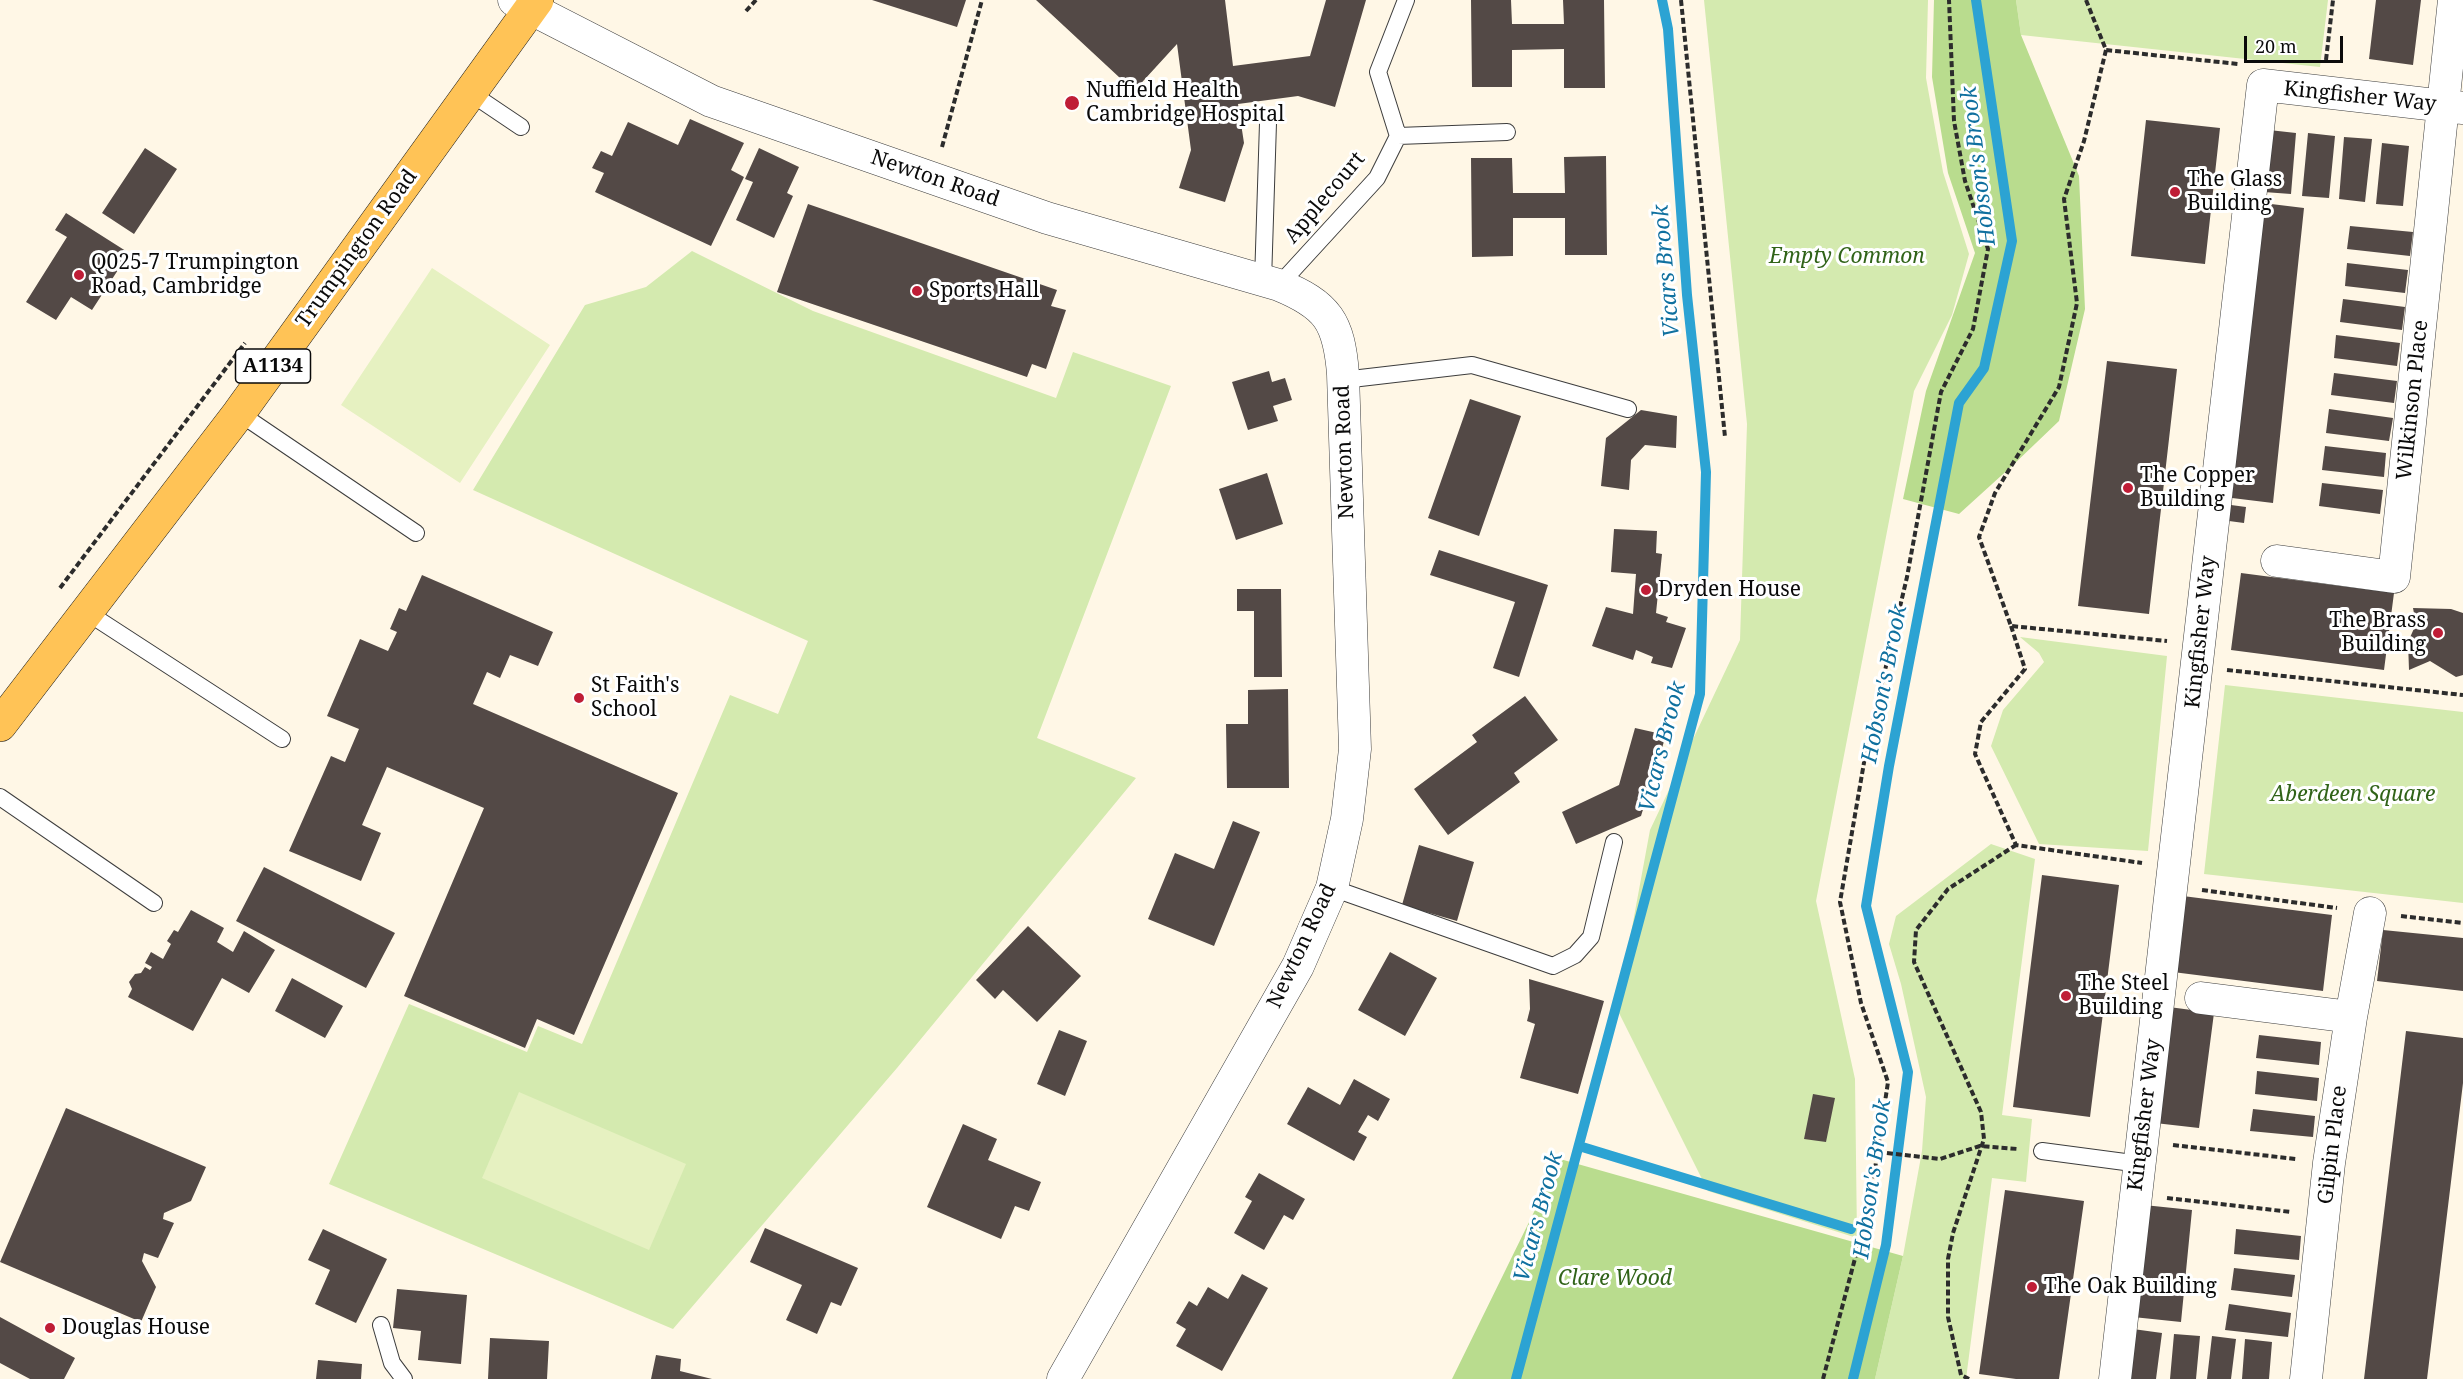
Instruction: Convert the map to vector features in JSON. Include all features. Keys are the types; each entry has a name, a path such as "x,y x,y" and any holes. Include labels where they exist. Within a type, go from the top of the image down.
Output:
{"main road":[{"name":"Trumpington Road","path":"0,725 239,413 469,92 527,3"}],"street":[{"path":"2453,107 2454,0"},
{"name":"Newton Road","path":"527,3 711,101 1047,218 1271,283 1304,295 1322,308 1334,325 1341,350 1343,380 1355,748 1347,819 1332,888 1298,966 1063,1379"},
{"name":"Kingfisher Way","path":"2115,1379 2263,86 2453,107"},
{"name":"Wilkinson Place","path":"2277,561 2394,578 2453,107"},
{"name":"Gilpin Place","path":"2306,1379 2330,1163 2351,1017 2370,913"},
{"path":"2201,998 2351,1017"}],"lane":[{"path":"1406,0 1377,72 1398,136 1507,132"},
{"path":"469,92 521,127"},
{"path":"1268,123 1271,283"},
{"name":"Applecourt","path":"1271,283 1377,178 1398,136"},
{"path":"1343,380 1472,365 1628,409"},
{"path":"239,413 416,533"},
{"path":"88,613 282,739"},
{"path":"0,797 154,903"},
{"path":"1332,888 1553,966 1575,956 1592,937 1614,842"},
{"path":"2042,1151 2139,1167"},
{"path":"381,1325 392,1363 404,1379"}],"path":[{"path":"746,11 756,0"},
{"path":"933,178 982,0"},
{"path":"1682,0 1725,437"},
{"path":"1823,1379 1870,1202 1888,1082 1861,1003 1840,902 1866,750 1907,577 1941,392 1973,329 1988,249 1965,181 1954,121 1949,0"},
{"path":"2016,845 1975,754 1981,722 2025,669 1979,537 1995,493 2059,387 2077,303 2064,199 2084,141 2106,50 2086,0"},
{"path":"2325,62 2333,0"},
{"path":"2106,50 2244,64"},
{"path":"2011,626 2463,695"},
{"path":"1969,1379 1961,1375 1948,1317 1948,1259 1953,1233 1984,1139 1981,1112 1914,962 1916,930 1948,889 2016,845 2173,877 2370,913 2463,923"},
{"path":"1878,1152 1940,1159 1980,1146 2042,1151"},
{"path":"2139,1167 2330,1163"},
{"path":"2139,1167 2324,1216"}],"green space":[{"name":"Empty Common","path":"1704,0 1928,0 1926,78 1943,172 1969,254 1952,315 1914,391 1816,901 1855,1079 1857,1238 1708,1191 1617,1009 1650,830 1740,640 1747,424"},
{"path":"1934,0 2016,0 2021,35 2079,176 2085,309 2059,421 1959,514 1903,499 1926,391 1975,253 1948,173 1932,77"},
{"path":"2016,0 2328,0 2320,67 2021,35"},
{"path":"692,251 813,311 1056,398 1073,352 1171,386 1037,738 1136,778 897,1068 673,1329 329,1184 409,1004 527,1052 538,1026 582,1044 730,695 778,714 808,641 473,490 585,305 646,287"},
{"path":"432,268 550,345 460,483 341,405"},
{"path":"2020,637 2167,656 2148,851 2039,844 1991,746 2003,710 2044,662 2039,653"},
{"name":"Aberdeen Square","path":"2225,685 2463,712 2463,903 2204,874"},
{"path":"1991,844 2035,859 2002,1115 2032,1119 2026,1182 1992,1178 1966,1379 1875,1379 1903,1256 1922,1151 1926,1097 1901,984 1889,944 1896,916"},
{"path":"519,1092 686,1164 649,1250 482,1178"},
{"name":"Clare Wood","path":"1560,1159 1903,1256 1875,1379 1452,1379"}],"building":[{"path":"872,0 966,0 957,27"},
{"path":"1036,0 1225,0 1233,66 1310,56 1326,0 1366,0 1335,107 1298,96 1238,104 1244,143 1225,202 1179,188 1191,150 1177,44 1134,91"},
{"path":"1471,0 1511,0 1512,24 1564,24 1563,0 1604,0 1605,88 1564,88 1564,49 1512,50 1512,87 1472,87"},
{"path":"2376,0 2421,0 2413,65 2369,59"},
{"path":"690,119 744,143 731,170 744,177 711,246 595,192 604,173 592,168 601,151 612,156 628,122 678,145"},
{"name":"The Glass Building","path":"2146,120 2220,128 2205,264 2131,256"},
{"path":"2269,130 2296,133 2291,194 2264,192"},
{"path":"2308,133 2335,136 2329,198 2302,196"},
{"path":"2344,137 2372,139 2365,202 2339,199"},
{"path":"2382,143 2409,146 2403,206 2376,204"},
{"path":"145,148 177,169 134,234 102,213"},
{"path":"759,148 799,167 787,193 793,196 774,238 736,220 753,182 745,179"},
{"path":"1606,156 1607,255 1565,255 1565,218 1513,218 1513,256 1472,257 1471,158 1512,158 1513,193 1565,193 1564,157"},
{"path":"2263,203 2304,208 2273,503 2232,498"},
{"name":"Sports Hall","path":"808,204 1057,290 1051,306 1066,310 1046,369 1032,364 1027,377 777,292"},
{"name":"Q025-7 Trumpington Road, Cambridge","path":"66,213 129,253 92,310 71,297 56,320 26,302 67,237 55,230"},
{"path":"2350,226 2413,232 2410,256 2347,249"},
{"path":"2347,263 2408,270 2405,293 2345,286"},
{"path":"2343,299 2405,307 2402,330 2340,322"},
{"path":"2336,335 2400,343 2397,366 2334,358"},
{"name":"The Copper Building","path":"2107,361 2177,369 2149,614 2078,606"},
{"path":"1269,371 1272,382 1285,378 1292,400 1273,406 1278,421 1248,430 1232,382"},
{"path":"2334,373 2397,381 2394,403 2331,395"},
{"path":"1470,399 1521,416 1479,536 1428,518"},
{"path":"2329,409 2393,418 2389,441 2326,433"},
{"path":"1641,410 1677,416 1676,448 1645,445 1631,460 1629,490 1601,486 1606,438"},
{"path":"2325,446 2386,453 2384,477 2322,470"},
{"path":"1267,473 1283,524 1236,540 1219,489"},
{"path":"2322,483 2383,490 2380,514 2319,506"},
{"path":"2231,505 2246,507 2244,523 2229,521"},
{"name":"Dryden House","path":"1614,529 1657,531 1656,553 1662,554 1656,613 1668,617 1666,622 1686,628 1672,668 1651,663 1653,657 1636,650 1633,660 1592,646 1606,607 1633,614 1636,574 1611,572"},
{"path":"1439,550 1548,585 1519,677 1493,668 1515,602 1430,575"},
{"path":"2241,573 2394,593 2384,670 2231,650"},
{"path":"422,575 553,632 538,666 510,655 500,678 487,672 473,704 678,793 574,1035 537,1019 525,1048 404,996 484,808 387,767 362,825 381,833 361,881 289,851 331,756 345,762 359,729 327,716 360,639 388,651 397,632 390,629 399,608 406,611"},
{"path":"1237,589 1281,589 1282,677 1254,677 1254,611 1237,611"},
{"name":"The Brass Building","path":"2413,608 2451,609 2463,613 2463,675 2456,677 2430,661 2409,670 2408,642 2416,624"},
{"path":"1288,689 1289,788 1227,788 1226,724 1248,724 1248,690"},
{"path":"1525,696 1558,740 1514,773 1520,782 1448,835 1414,789 1477,742 1472,735"},
{"path":"1635,728 1666,735 1641,816 1576,844 1562,812 1619,785"},
{"path":"1233,821 1260,832 1214,946 1148,919 1175,853 1214,869"},
{"path":"1419,845 1474,862 1457,921 1402,905"},
{"path":"264,867 395,933 366,988 236,921"},
{"name":"The Steel Building","path":"2042,875 2119,885 2090,1117 2013,1107"},
{"path":"2175,895 2332,915 2323,991 2165,971"},
{"path":"191,910 224,928 217,942 233,952 244,931 275,950 249,993 222,978 193,1031 128,997 132,989 129,982 145,967 150,970 152,967 145,963 151,952 163,959 171,944 167,941 174,930 178,932"},
{"path":"1028,926 1081,976 1037,1022 1003,990 995,999 976,980"},
{"path":"2383,930 2463,938 2463,991 2377,981"},
{"path":"1390,952 1437,978 1405,1036 1358,1010"},
{"path":"292,978 343,1006 325,1038 275,1011"},
{"path":"1529,979 1604,1001 1578,1094 1520,1078 1535,1024 1527,1021 1530,1009"},
{"path":"2169,1007 2214,1013 2199,1128 2155,1123"},
{"path":"1059,1030 1087,1041 1065,1096 1037,1084"},
{"path":"2406,1031 2463,1038 2463,1083 2427,1379 2364,1379"},
{"path":"2259,1035 2321,1042 2319,1065 2256,1058"},
{"path":"2257,1071 2319,1078 2317,1101 2255,1094"},
{"path":"1354,1079 1390,1099 1378,1121 1368,1115 1358,1132 1367,1137 1354,1161 1287,1124 1308,1087 1340,1105"},
{"path":"1813,1094 1835,1098 1826,1142 1804,1139"},
{"path":"66,1108 206,1167 191,1201 164,1213 163,1219 174,1223 158,1258 144,1253 142,1261 156,1287 141,1322 0,1262"},
{"path":"2253,1109 2315,1116 2313,1137 2250,1131"},
{"path":"963,1124 997,1139 988,1160 1041,1182 1029,1211 1015,1206 1001,1239 927,1207"},
{"path":"1259,1173 1305,1199 1293,1220 1284,1215 1264,1250 1234,1233 1252,1201 1245,1197"},
{"name":"The Oak Building","path":"2005,1190 2084,1201 2059,1379 2016,1379 1979,1374"},
{"path":"2144,1205 2192,1210 2181,1322 2133,1317"},
{"path":"765,1228 858,1268 841,1306 831,1302 817,1334 786,1320 802,1285 750,1262"},
{"path":"323,1229 387,1259 356,1323 315,1304 330,1270 308,1260"},
{"path":"2236,1229 2301,1236 2299,1260 2234,1254"},
{"path":"2234,1268 2295,1275 2292,1297 2231,1290"},
{"path":"1242,1274 1268,1288 1222,1371 1176,1346 1186,1329 1176,1323 1189,1301 1197,1306 1208,1287 1228,1299"},
{"path":"397,1289 467,1295 461,1364 418,1360 421,1331 393,1328"},
{"path":"2229,1304 2291,1313 2288,1337 2225,1330"},
{"name":"Douglas House","path":"0,1317 75,1358 64,1379 30,1379 0,1363"},
{"path":"2133,1329 2162,1333 2156,1379 2127,1379"},
{"path":"2174,1334 2200,1336 2196,1379 2170,1379"},
{"path":"2212,1336 2236,1339 2231,1379 2207,1379"},
{"path":"490,1338 549,1341 547,1379 488,1379"},
{"path":"2245,1339 2272,1342 2269,1379 2242,1379"},
{"path":"656,1355 681,1359 680,1371 712,1379 651,1379"},
{"path":"318,1360 362,1364 361,1379 316,1379"}],"waterway":[{"name":"Vicars Brook","path":"1516,1379 1700,694 1706,472 1687,295 1668,29 1662,0"},
{"name":"Hobson's Brook","path":"1853,1379 1886,1245 1908,1072 1866,906 1889,766 1959,403 1984,368 2012,241 1976,0"},
{"path":"1579,1146 1851,1229"}],"place":[{"name":"Nuffield Health Cambridge Hospital","path":"1072,103"},
{"name":"The Glass Building","path":"2175,192"},
{"name":"Q025-7 Trumpington Road, Cambridge","path":"79,275"},
{"name":"Sports Hall","path":"917,291"},
{"name":"The Copper Building","path":"2128,488"},
{"name":"Dryden House","path":"1646,590"},
{"name":"The Brass Building","path":"2438,633"},
{"name":"St Faith's School","path":"579,698"},
{"name":"The Steel Building","path":"2066,996"},
{"name":"The Oak Building","path":"2032,1287"},
{"name":"Douglas House","path":"50,1328"}]}
